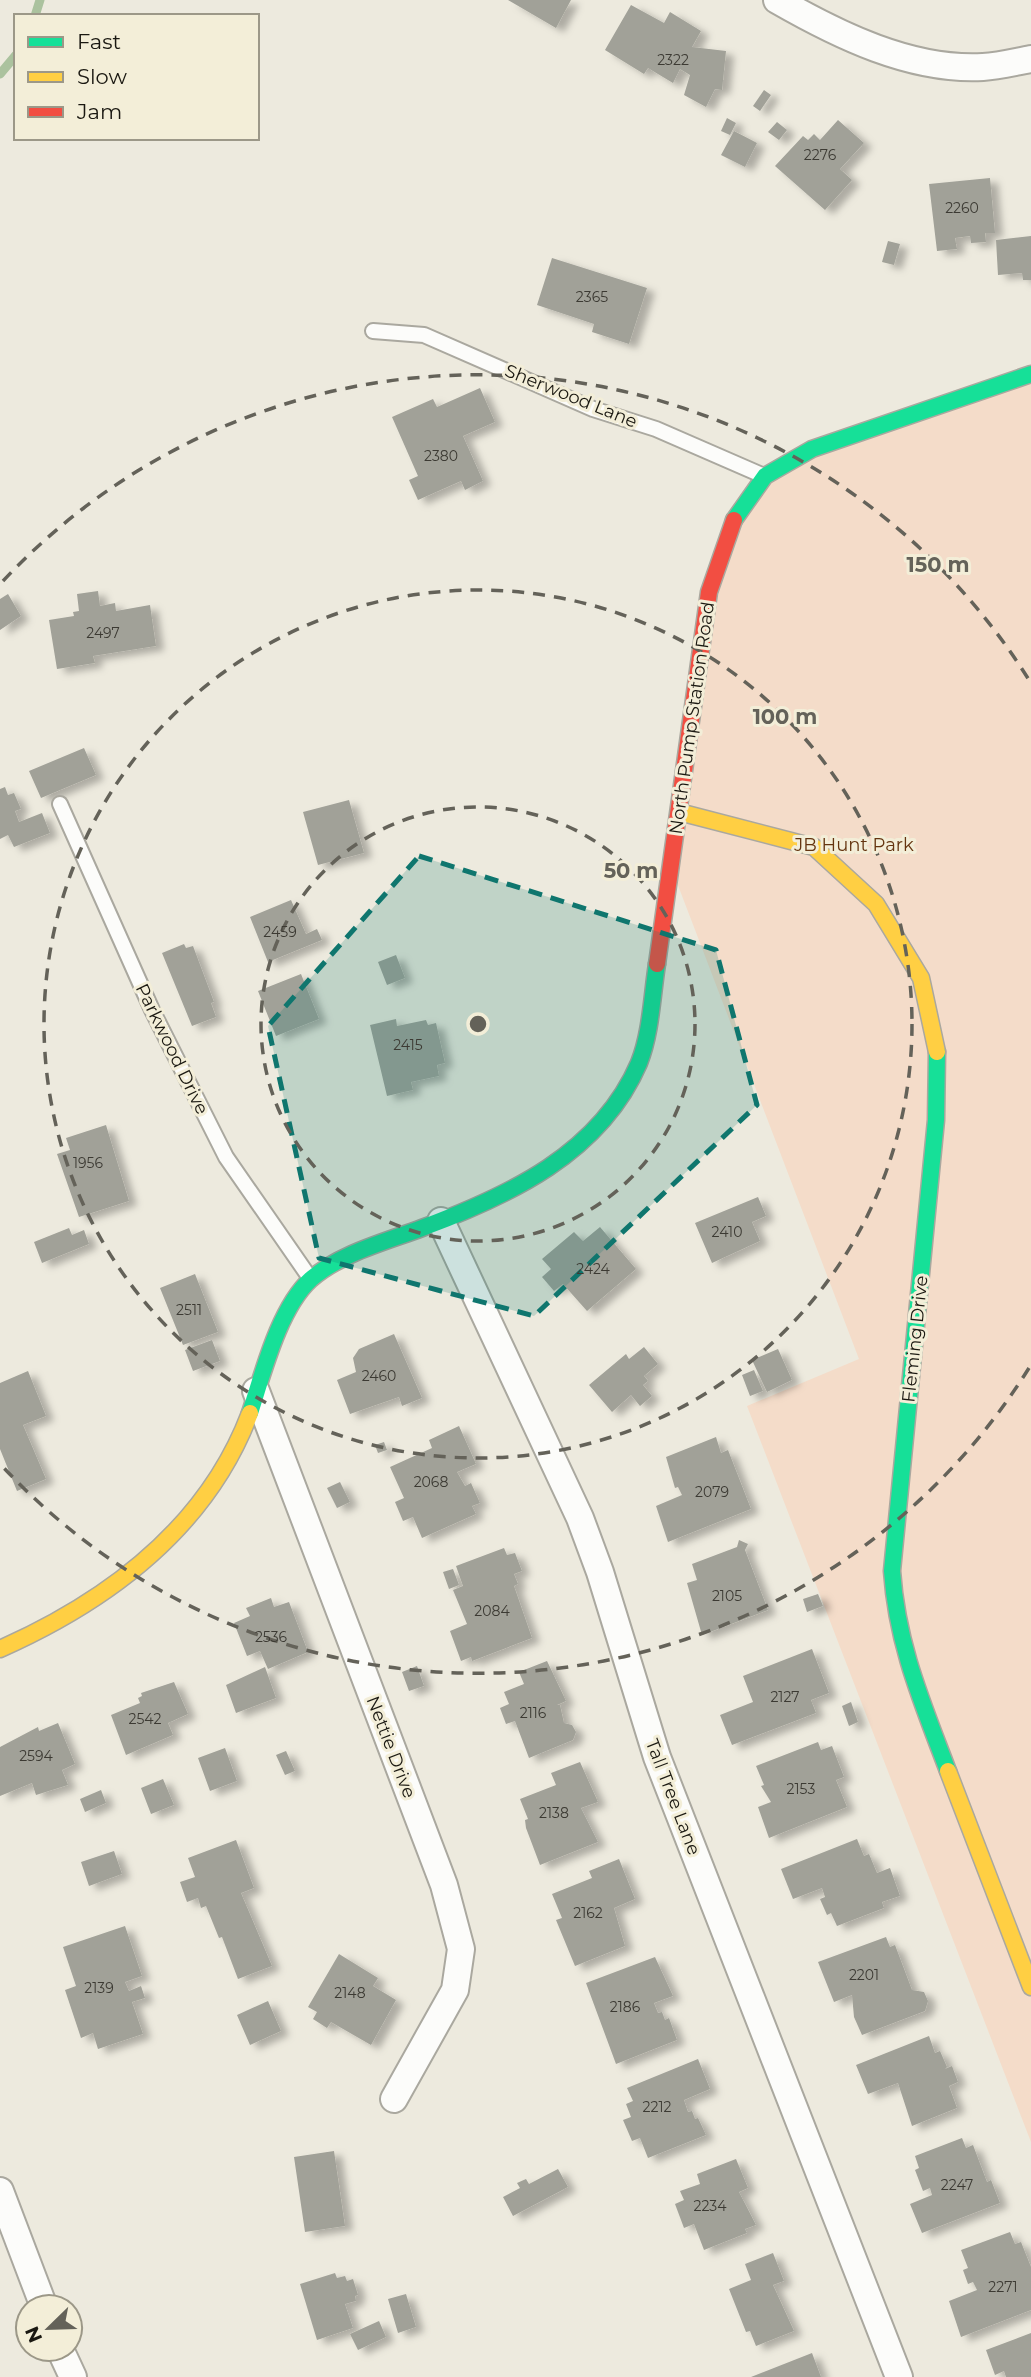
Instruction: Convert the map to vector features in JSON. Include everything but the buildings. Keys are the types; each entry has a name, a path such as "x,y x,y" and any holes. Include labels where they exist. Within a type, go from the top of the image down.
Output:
{"street":[{"path":"777,0 860,42 931,64 983,67 1031,59"},
{"name":"North Pump Station Road","path":"0,1649 79,1610 132,1571 188,1518 234,1451 279,1326 311,1279 363,1250 441,1221 515,1189 567,1158 611,1114 639,1063 649,1019 709,592 734,520 765,476 812,449 1031,374"},
{"name":"Fleming Drive","path":"678,812 814,847 876,904 921,978 938,1055 936,1120 892,1571 895,1615 910,1672 1031,1987"},
{"name":"Tall Tree Lane","path":"441,1221 580,1518 600,1572 657,1757 898,2377"},
{"name":"Nettie Drive","path":"256,1391 444,1885 461,1949 455,1990 394,2099"},
{"path":"0,2190 39,2293"}],"lane":[{"name":"Sherwood Lane","path":"373,331 424,335 593,409 656,429 765,476"},
{"name":"Parkwood Drive","path":"60,804 152,1010 226,1157 311,1279"}],"highlighted area":[{"path":"419,856 716,950 757,1105 534,1316 319,1258 268,1026"}],"green space":[{"name":"JB Hunt Park","path":"1031,374 1031,2142 747,1406 859,1359 671,867 709,592 765,476"}],"waterway":[{"path":"36,14 40,0"},
{"path":"0,74 14,57"}],"traffic: fast":[{"path":"734,520 765,476 812,449 1031,374"},
{"path":"250,1413 281,1324 300,1291 311,1279 350,1255 487,1202 518,1186 576,1147 601,1123 622,1095 639,1063 649,1027 657,964"},
{"path":"937,1052 936,1120 892,1571 905,1649 948,1771"}],"traffic: slow":[{"path":"679,812 814,847 876,904 921,978 937,1052"},
{"path":"0,1649 79,1608 149,1556 180,1525 208,1491 231,1454 250,1413"},
{"path":"948,1771 1031,1987"}],"traffic: jam":[{"path":"657,964 709,592 734,520"}]}
